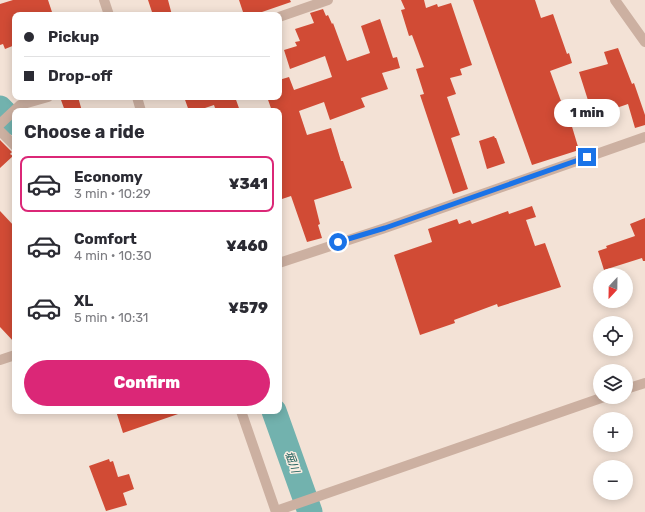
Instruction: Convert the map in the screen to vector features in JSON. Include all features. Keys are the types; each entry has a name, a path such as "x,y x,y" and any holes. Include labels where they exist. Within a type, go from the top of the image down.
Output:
{"street":[{"path":"104,0 108,12"},
{"path":"282,16 328,0"},
{"path":"615,0 645,42"},
{"path":"17,108 20,105 38,100"},
{"path":"0,124 12,113"},
{"path":"0,131 12,143"},
{"path":"282,262 368,232 385,228 645,137"},
{"path":"0,360 12,356"},
{"path":"633,387 645,383"},
{"path":"242,414 276,511 593,401"}],"building":[{"path":"13,0 48,0 52,12 12,12 12,46 5,49 3,44 0,45 0,4"},
{"path":"148,0 168,0 171,12 152,12"},
{"path":"239,0 290,0 291,2 262,12 243,12"},
{"path":"401,0 424,0 426,8 437,4 438,7 451,3 472,65 460,69 462,75 450,78 456,94 447,97 460,135 451,138 468,189 453,194 420,95 424,94 416,69 424,67 412,35 409,36 401,10 405,9"},
{"path":"473,0 535,0 541,18 553,14 567,54 569,53 572,63 550,71 561,101 564,100 579,150 532,165"},
{"path":"323,9 326,16 328,15 332,24 333,23 347,61 370,53 361,26 380,19 393,58 397,57 400,68 382,73 388,89 361,98 365,107 330,120 324,102 299,111 307,135 331,128 341,161 343,161 352,188 314,200 320,224 318,225 322,238 307,242 291,196 282,199 282,108 271,108 268,100 282,100 282,79 289,77 294,90 332,77 325,56 290,69 284,50 297,46 295,42 300,41 295,29 314,23 310,13"},
{"path":"618,48 632,84 634,83 645,115 645,125 635,128 628,104 593,116 579,72 608,64 604,52"},
{"path":"61,100 79,100 81,108 64,108"},
{"path":"185,100 236,100 239,108 215,108 214,105 205,108 188,108"},
{"path":"494,136 505,163 487,169 479,141"},
{"path":"0,140 12,152 10,154 12,157 0,168"},
{"path":"532,206 536,217 526,220 535,246 545,243 561,287 498,307 497,304 454,320 455,323 420,335 394,255 432,242 428,229 457,219 459,224 470,220 472,224 508,211 509,214"},
{"path":"0,211 12,224 12,340 0,327"},
{"path":"645,218 645,261 643,261 642,258 610,268 603,268 598,251 607,248 606,246 635,236 630,224"},
{"path":"117,414 178,414 123,433"},
{"path":"109,459 110,462 113,461 118,477 129,474 134,489 123,493 127,505 106,511 89,466"}],"waterway":[{"name":"堀川","path":"0,108 12,120"},
{"name":"堀川","path":"275,414 310,512"}],"route":[{"path":"338,242 385,228 587,157"}]}
